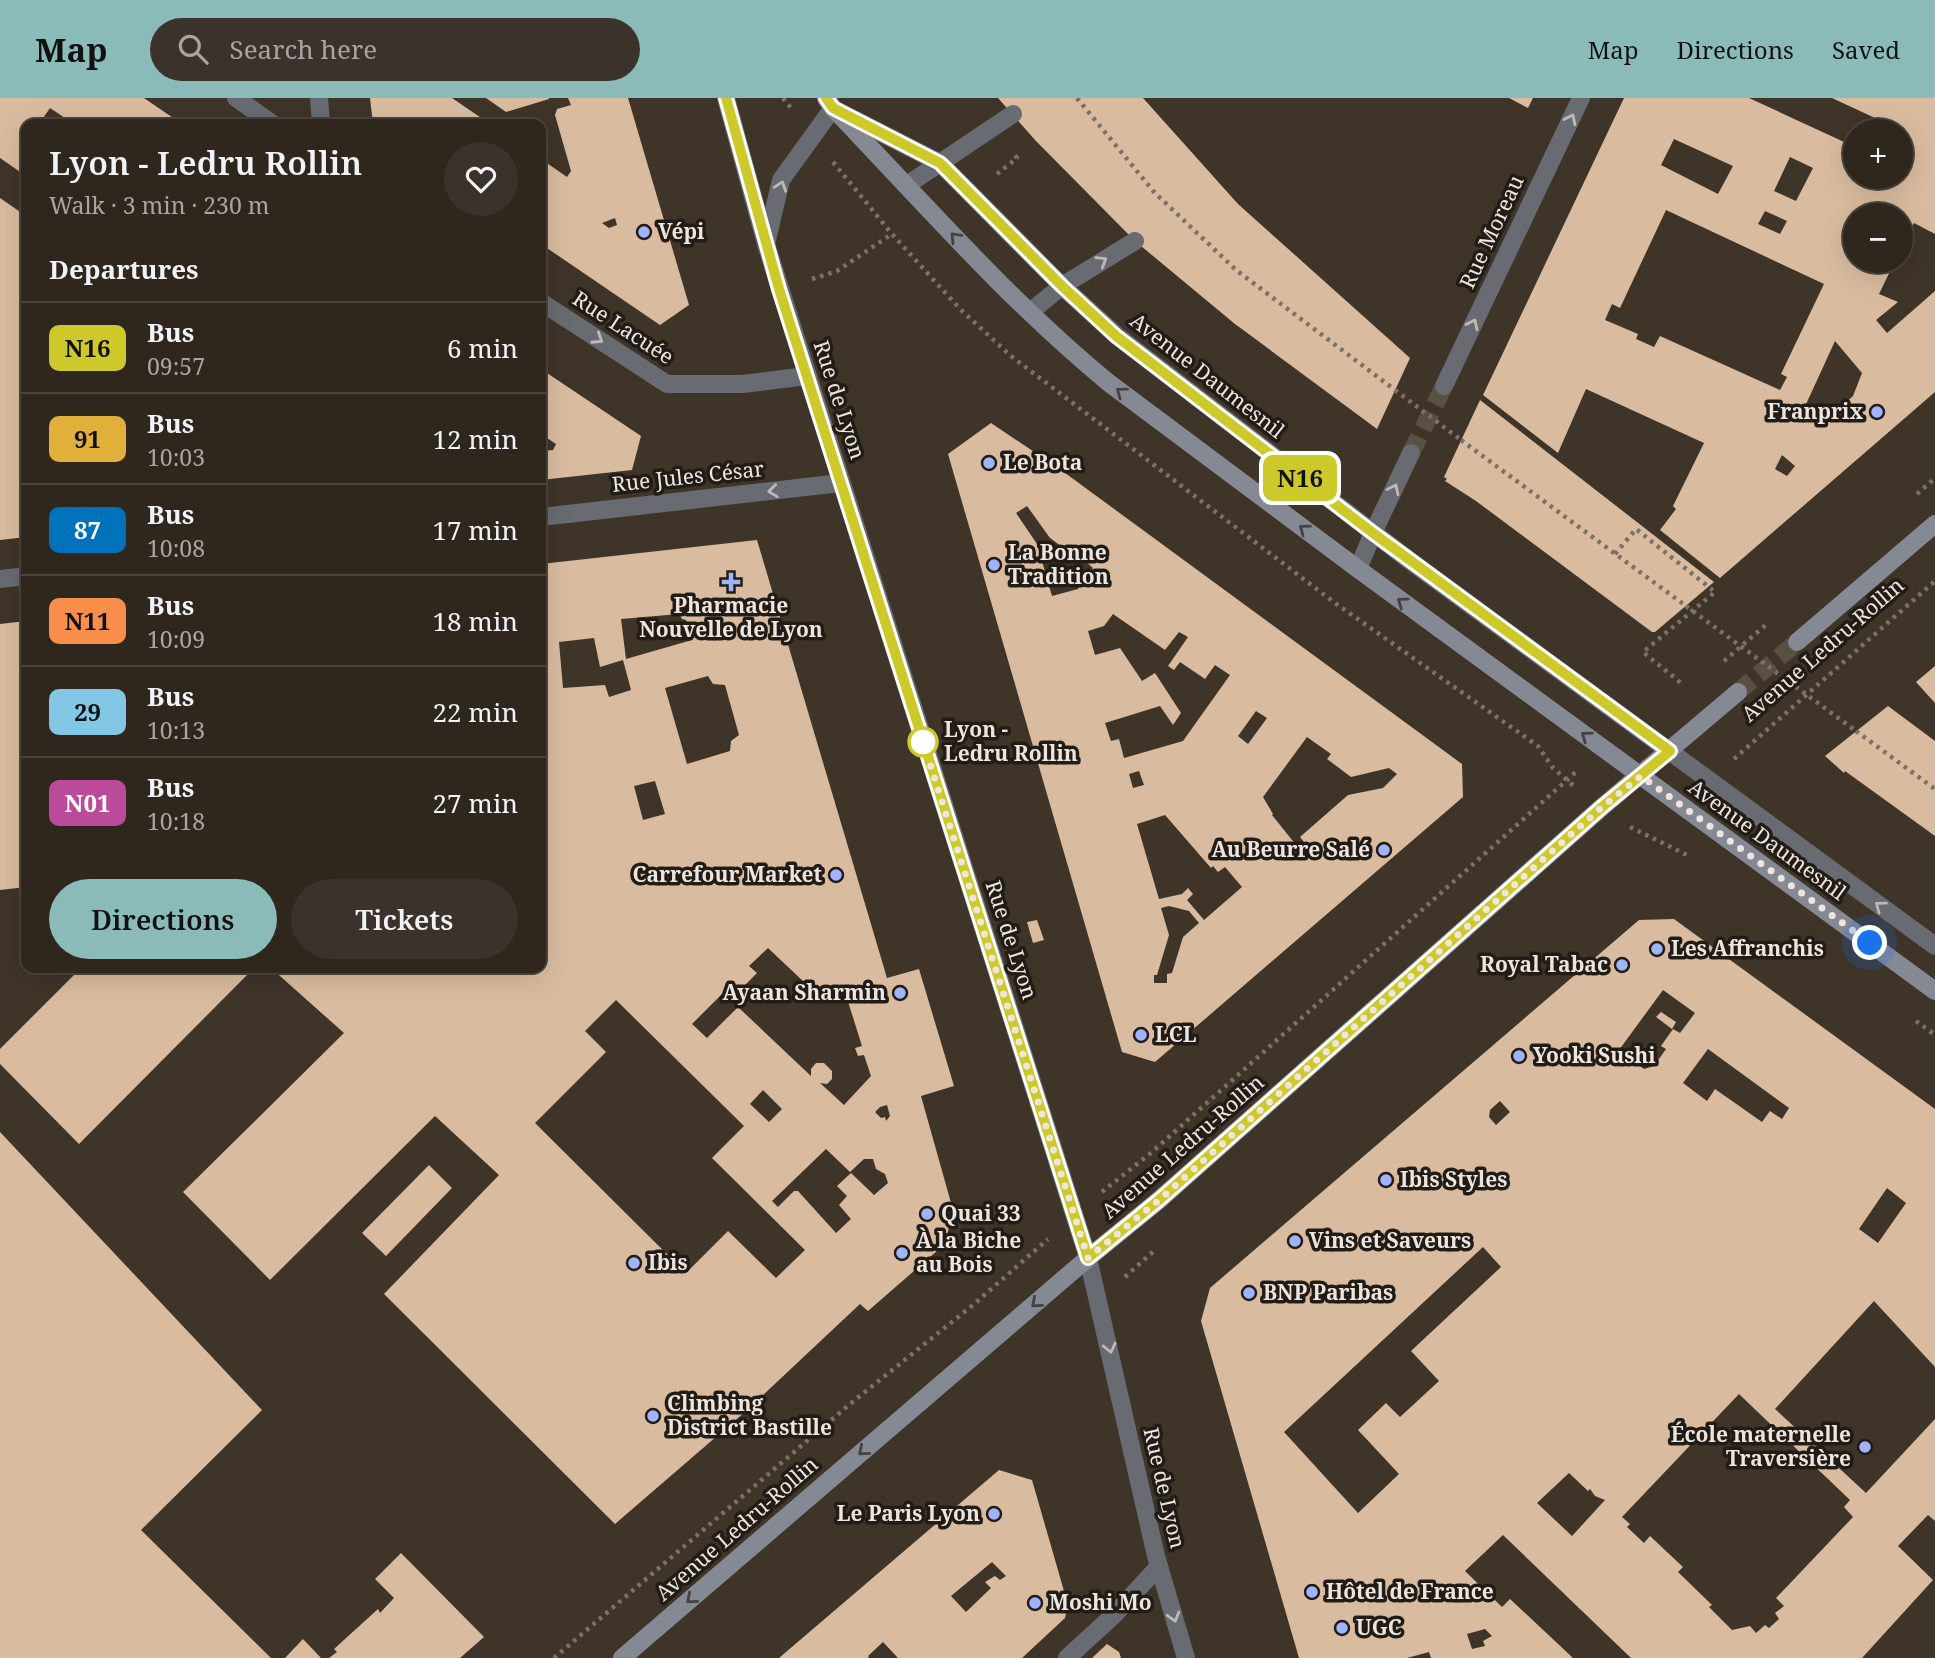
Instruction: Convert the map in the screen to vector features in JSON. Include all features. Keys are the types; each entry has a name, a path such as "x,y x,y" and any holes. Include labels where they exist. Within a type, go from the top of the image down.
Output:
{"main road":[{"name":"Avenue Daumesnil","path":"831,102 970,253 1079,358 1110,383 1358,569 1935,991"},
{"name":"Avenue Ledru-Rollin","path":"1797,642 1935,524"},
{"name":"Avenue Ledru-Rollin","path":"622,1658 1159,1200 1602,807 1738,692"}],"street":[{"path":"236,98 266,119"},
{"path":"319,98 321,119"},
{"name":"Rue de Lyon","path":"726,98 766,244 807,376 1088,1258 1159,1566 1185,1658"},
{"name":"Rue Moreau","path":"1444,386 1581,98"},
{"path":"766,244 781,180 812,137 831,102"},
{"name":"Avenue Daumesnil","path":"831,102 940,163 1062,286 1116,336 1373,533 1935,946"},
{"path":"907,185 1013,114"},
{"path":"1030,312 1062,286 1135,241"},
{"name":"Rue Lacuée","path":"546,305 667,384 743,384 807,376"},
{"path":"1358,569 1411,453"},
{"name":"Rue Jules César","path":"546,516 841,482"},
{"path":"0,579 21,577"},
{"path":"1067,1658 1115,1614 1159,1566"}],"path":[{"path":"1077,98 1154,192 1236,270 1461,440 1935,789"},
{"path":"812,137 892,234 960,309 1011,356 1335,603 1538,746 1553,768"},
{"path":"837,271 892,234"},
{"path":"1615,554 1636,529 1715,592 1643,652 1681,683"},
{"name":"Avenue Ledru-Rollin","path":"1741,753 1935,581"},
{"path":"1098,1301 1157,1249"}],"building":[{"path":"0,98 144,98 175,119 66,119 50,108 42,119 21,119 21,173 0,158"},
{"path":"370,98 452,98 483,119 372,119"},
{"path":"486,98 549,98 549,99 506,112"},
{"path":"568,98 628,98 689,305 660,325 546,247 546,162 567,177 571,171 555,115 557,109 571,105","holes":["615,218 617,225 609,228 602,223"]},
{"path":"998,98 1143,98 1238,204 1410,358 1377,429 1235,324 1135,241 1035,140"},
{"path":"1509,98 1533,98 1528,108"},
{"path":"1624,98 1749,98 1843,141 1843,189 1913,189 1913,119 1877,119 1832,98 1935,98 1935,234 1913,225 1913,203 1843,203 1843,273 1889,273 1879,294 1898,302 1876,320 1887,333 1935,291 1935,392 1720,578 1660,530 1676,509 1673,506 1704,443 1586,389 1558,453 1483,395","holes":["1674,139 1733,166 1718,194 1661,165","1790,157 1813,168 1796,201 1774,191","1666,210 1824,284 1781,374 1787,377 1780,390 1660,336 1654,347 1636,339 1638,334 1605,320 1612,304 1620,308","1765,211 1787,221 1780,234 1758,224","1835,341 1862,373 1853,396 1829,418 1821,408 1813,416 1802,413","1782,455 1795,466 1787,476 1775,469"]},
{"path":"0,198 21,213 21,538 0,540"},
{"path":"546,372 641,436 632,470 546,479 546,451 553,450 556,444 546,437"},
{"path":"1480,400 1714,582 1652,632 1476,501 1445,481 1447,479 1444,477"},
{"path":"991,423 1061,470 1462,764 1463,797 1155,1062 1122,1052 948,454","holes":["1027,506 1050,538 1093,568 1078,589 1052,596 1037,544 1016,513","1113,614 1165,650 1179,632 1188,637 1168,666 1174,670 1180,662 1205,679 1215,665 1230,675 1183,741 1124,758 1119,739 1111,741 1105,723 1160,706 1173,725 1181,713 1155,673 1142,681 1120,648 1095,655 1088,631 1104,626","1256,711 1267,718 1248,744 1238,736","1307,737 1331,754 1327,759 1351,777 1389,768 1397,774 1383,788 1348,795 1300,837 1310,850 1306,850 1304,855 1263,797","1139,771 1144,785 1133,788 1129,774","1165,815 1211,868 1213,866 1218,872 1225,867 1242,887 1204,920 1187,900 1193,894 1188,888 1182,894 1159,899 1137,824","1169,906 1189,911 1199,923 1183,937 1172,973 1167,974 1167,983 1154,983 1154,975 1157,975 1169,935 1161,908"]},
{"path":"757,540 887,978 919,969 954,1086 921,1096 953,1210 945,1244 868,1311 860,1304 746,1411 615,1524 384,1294 499,1175 435,1116 270,1280 183,1192 344,1033 277,973 546,973 546,563","holes":["679,614 686,620 692,640 626,659 621,619","594,638 600,667 623,660 631,690 609,697 605,685 563,688 559,642","708,676 713,684 725,685 739,735 731,741 730,751 687,764 665,688","655,781 665,814 643,820 634,786","768,948 822,999 845,992 862,1046 855,1048 858,1056 864,1055 871,1076 844,1105 820,1083 827,1084 832,1079 832,1071 824,1063 816,1063 811,1069 811,1076 738,1007 707,1038 692,1024 732,984 739,991 757,973 749,966","616,1000 744,1126 712,1158 805,1250 776,1278 728,1231 686,1273 535,1123 606,1052 585,1031","763,1090 782,1109 769,1122 750,1104","887,1105 890,1116 886,1121 885,1117 881,1118 875,1112","826,1149 850,1172 864,1159 873,1159 876,1169 885,1174 888,1183 874,1195 851,1173 837,1186 847,1196 839,1205 851,1219 836,1233 798,1191 794,1191 778,1207 772,1201"]},
{"path":"21,622 21,888 0,890 0,624"},
{"path":"1935,666 1935,703 1916,682"},
{"path":"1888,706 1935,741 1935,836 1845,771 1844,773 1825,756"},
{"path":"1674,919 1935,1109 1935,1367 1874,1301 1775,1409 1866,1493 1935,1419 1935,1521 1928,1515 1898,1546 1933,1580 1862,1658 1631,1658 1503,1535 1465,1571 1502,1607 1510,1599 1573,1658 1431,1658 1429,1652 1407,1658 1299,1658 1201,1321 1210,1288 1639,920","holes":["1663,990 1695,1013 1680,1033 1673,1029 1661,1046 1666,1049 1654,1066 1644,1069 1619,1050","1708,1049 1789,1108 1782,1119 1770,1111 1762,1122 1715,1089 1707,1101 1683,1083","1500,1101 1510,1112 1496,1125 1489,1117 1490,1110","1887,1188 1906,1203 1878,1243 1859,1229","1483,1247 1501,1267 1411,1351 1439,1381 1400,1417 1386,1403 1358,1430 1399,1474 1358,1513 1284,1432","1739,1394 1850,1500 1844,1507 1853,1517 1776,1598 1784,1606 1775,1613 1779,1619 1769,1628 1765,1625 1756,1633 1750,1626 1732,1630 1709,1607 1712,1605 1678,1572 1683,1567 1650,1536 1644,1543 1627,1527 1630,1524 1622,1517","1569,1473 1588,1491 1590,1489 1595,1496 1605,1500 1572,1536 1537,1503","1485,1629 1492,1636 1483,1641 1485,1646 1472,1649 1467,1634"]},
{"path":"1037,920 1044,940 1033,943 1027,922"},
{"path":"76,973 249,973 79,1144 0,1064 0,1049"},
{"path":"1661,1012 1676,1022 1672,1029 1656,1017"},
{"path":"0,1132 262,1410 141,1530 271,1658 0,1658"},
{"path":"429,1165 452,1188 386,1256 362,1233"},
{"path":"999,1470 1032,1480 1068,1605 1065,1618 1022,1658 898,1658 883,1642 869,1658 779,1658","holes":["992,1562 1006,1576 1000,1580 995,1576 985,1582 991,1588 966,1612 951,1596"]},
{"path":"401,1553 484,1637 460,1658 329,1658 337,1652 334,1649 378,1609 380,1613 394,1598 375,1579"},
{"path":"303,1639 321,1658 285,1658"},
{"path":"1107,1644 1119,1652 1121,1658 1092,1658"}],"tunnel":[{"path":"1411,453 1444,386"},
{"path":"1738,692 1797,642"}],"bus line":[{"name":"N16","path":"726,98 779,289 1088,1258 1159,1200 1602,807 1670,751 1373,533 1116,336 1062,286 940,163 833,108 826,98"}],"place":[{"name":"Vépi","path":"644,232"},
{"name":"Franprix","path":"1877,412"},
{"name":"Le Bota","path":"989,463"},
{"name":"La Bonne Tradition","path":"994,565"},
{"name":"Pharmacie Nouvelle de Lyon","path":"731,582"},
{"name":"Lyon - Ledru Rollin","path":"923,742"},
{"name":"Au Beurre Salé","path":"1384,850"},
{"name":"Carrefour Market","path":"836,875"},
{"name":"Les Affranchis","path":"1657,949"},
{"name":"Royal Tabac","path":"1622,965"},
{"name":"Ayaan Sharmin","path":"900,993"},
{"name":"LCL","path":"1141,1035"},
{"name":"Yooki Sushi","path":"1519,1056"},
{"name":"Ibis Styles","path":"1386,1180"},
{"name":"Quai 33","path":"927,1214"},
{"name":"Vins et Saveurs","path":"1295,1241"},
{"name":"À la Biche au Bois","path":"902,1253"},
{"name":"Ibis","path":"634,1263"},
{"name":"BNP Paribas","path":"1249,1293"},
{"name":"Climbing District Bastille","path":"653,1416"},
{"name":"École maternelle Traversière","path":"1865,1447"},
{"name":"Le Paris Lyon","path":"994,1514"},
{"name":"Hôtel de France","path":"1312,1592"},
{"name":"Moshi Mo","path":"1035,1603"},
{"name":"UGC","path":"1342,1628"}],"route":[{"path":"923,742 1088,1258 1159,1200 1602,807 1641,776 1870,943"}]}
